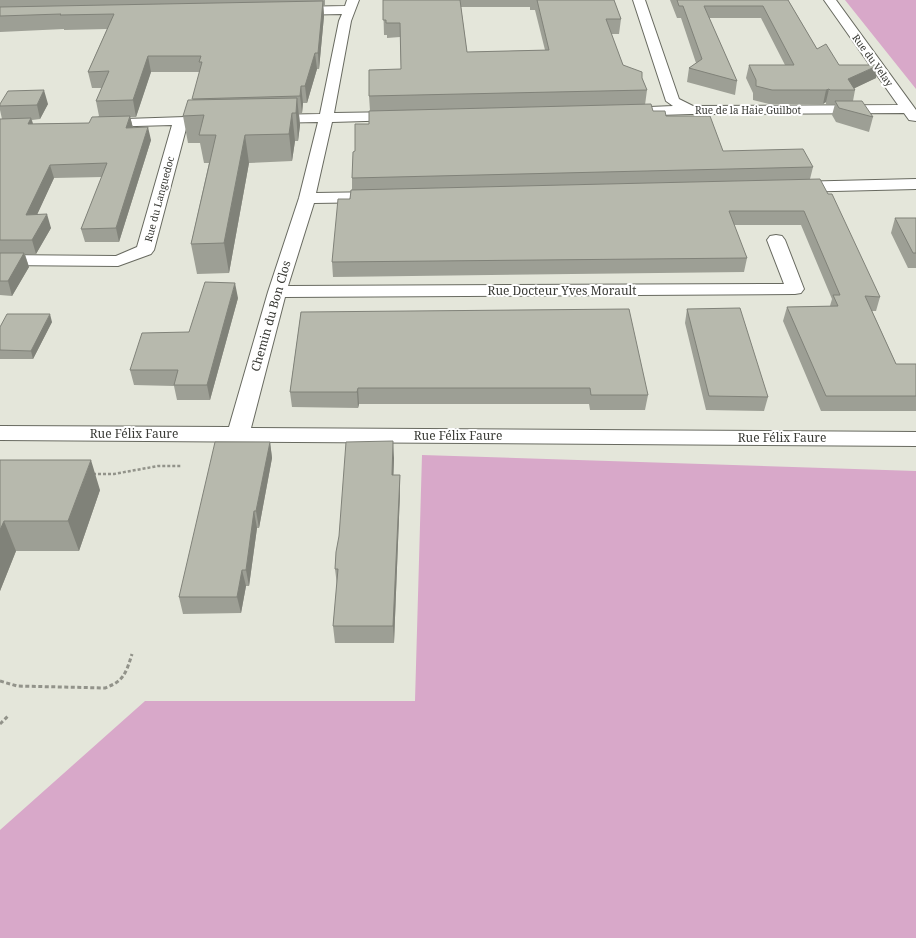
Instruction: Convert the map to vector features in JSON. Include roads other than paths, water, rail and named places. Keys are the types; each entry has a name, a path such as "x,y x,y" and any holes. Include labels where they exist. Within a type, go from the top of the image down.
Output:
{"street":[{"name":"Rue de la Haie Guilbot","path":"639,0 672,101 691,110 912,114"},
{"name":"Rue du Velay","path":"830,0 912,114"},
{"name":"Chemin du Bon Clos","path":"238,435 277,292 307,198 350,5 284,11"},
{"path":"611,112 691,110"},
{"path":"257,119 413,116"},
{"path":"87,124 227,120"},
{"name":"Rue du Languedoc","path":"0,260 118,261 145,250 181,121"},
{"path":"781,187 916,184"},
{"path":"307,198 394,196"},
{"name":"Rue Docteur Yves Morault","path":"277,292 795,289 776,240"},
{"name":"Rue Félix Faure","path":"0,433 916,439"}]}
